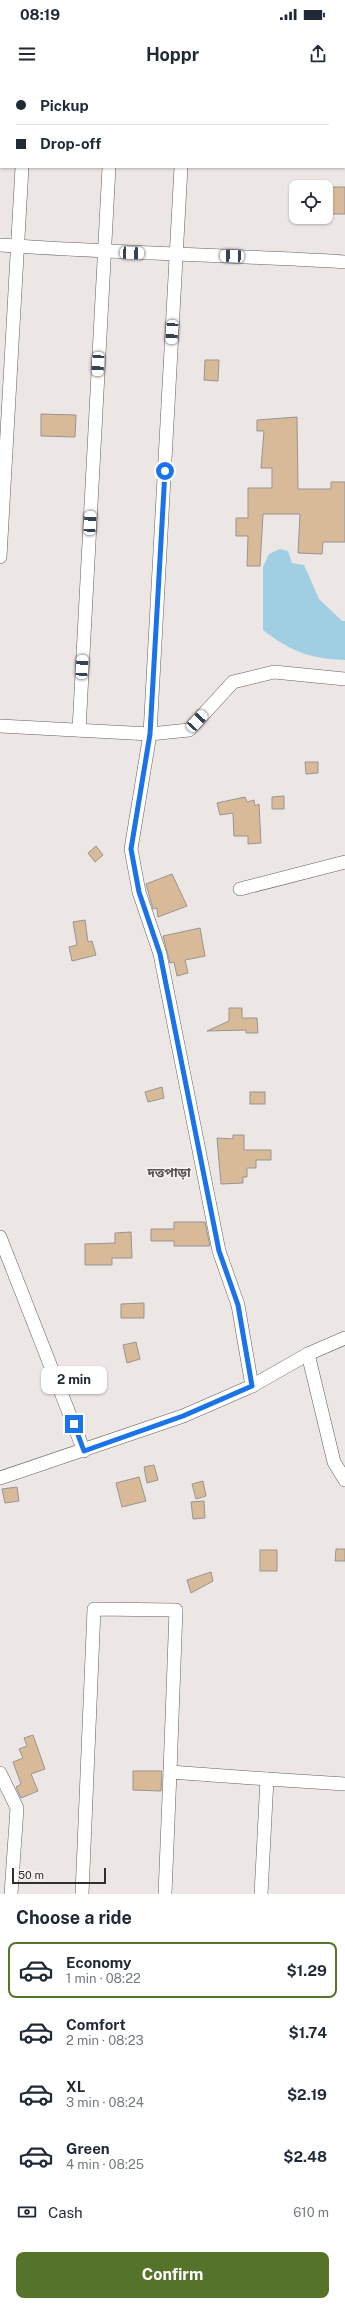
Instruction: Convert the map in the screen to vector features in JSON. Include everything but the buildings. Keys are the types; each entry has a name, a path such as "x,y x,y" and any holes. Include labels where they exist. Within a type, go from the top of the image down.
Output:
{"street":[{"path":"0,557 22,168"},
{"path":"79,730 103,252 109,168"},
{"path":"181,168 150,734 131,849 139,892 160,954 219,1251 238,1305 252,1386"},
{"path":"0,245 103,252 260,257 345,262"},
{"path":"0,726 150,734 189,730 233,682 274,672 345,679"},
{"path":"240,889 345,862"},
{"path":"0,1237 4,1257 84,1451"},
{"path":"0,1478 84,1451 183,1416 252,1386 308,1354 345,1338"},
{"path":"308,1354 334,1462 345,1480"},
{"path":"82,1894 94,1609 176,1610 165,1894"},
{"path":"170,1772 345,1784"},
{"path":"0,1773 17,1808 11,1894"},
{"path":"261,1894 267,1779"}],"water":[{"path":"280,549 288,551 292,563 304,565 319,599 342,621 345,621 345,660 311,656 282,643 263,630 263,567 269,554"}],"district":[{"name":"দত্তপাড়া","path":"169,1172"}],"route":[{"path":"74,1424 84,1451 183,1416 252,1386 238,1305 219,1251 160,954 139,892 131,849 150,734 165,471"}]}
